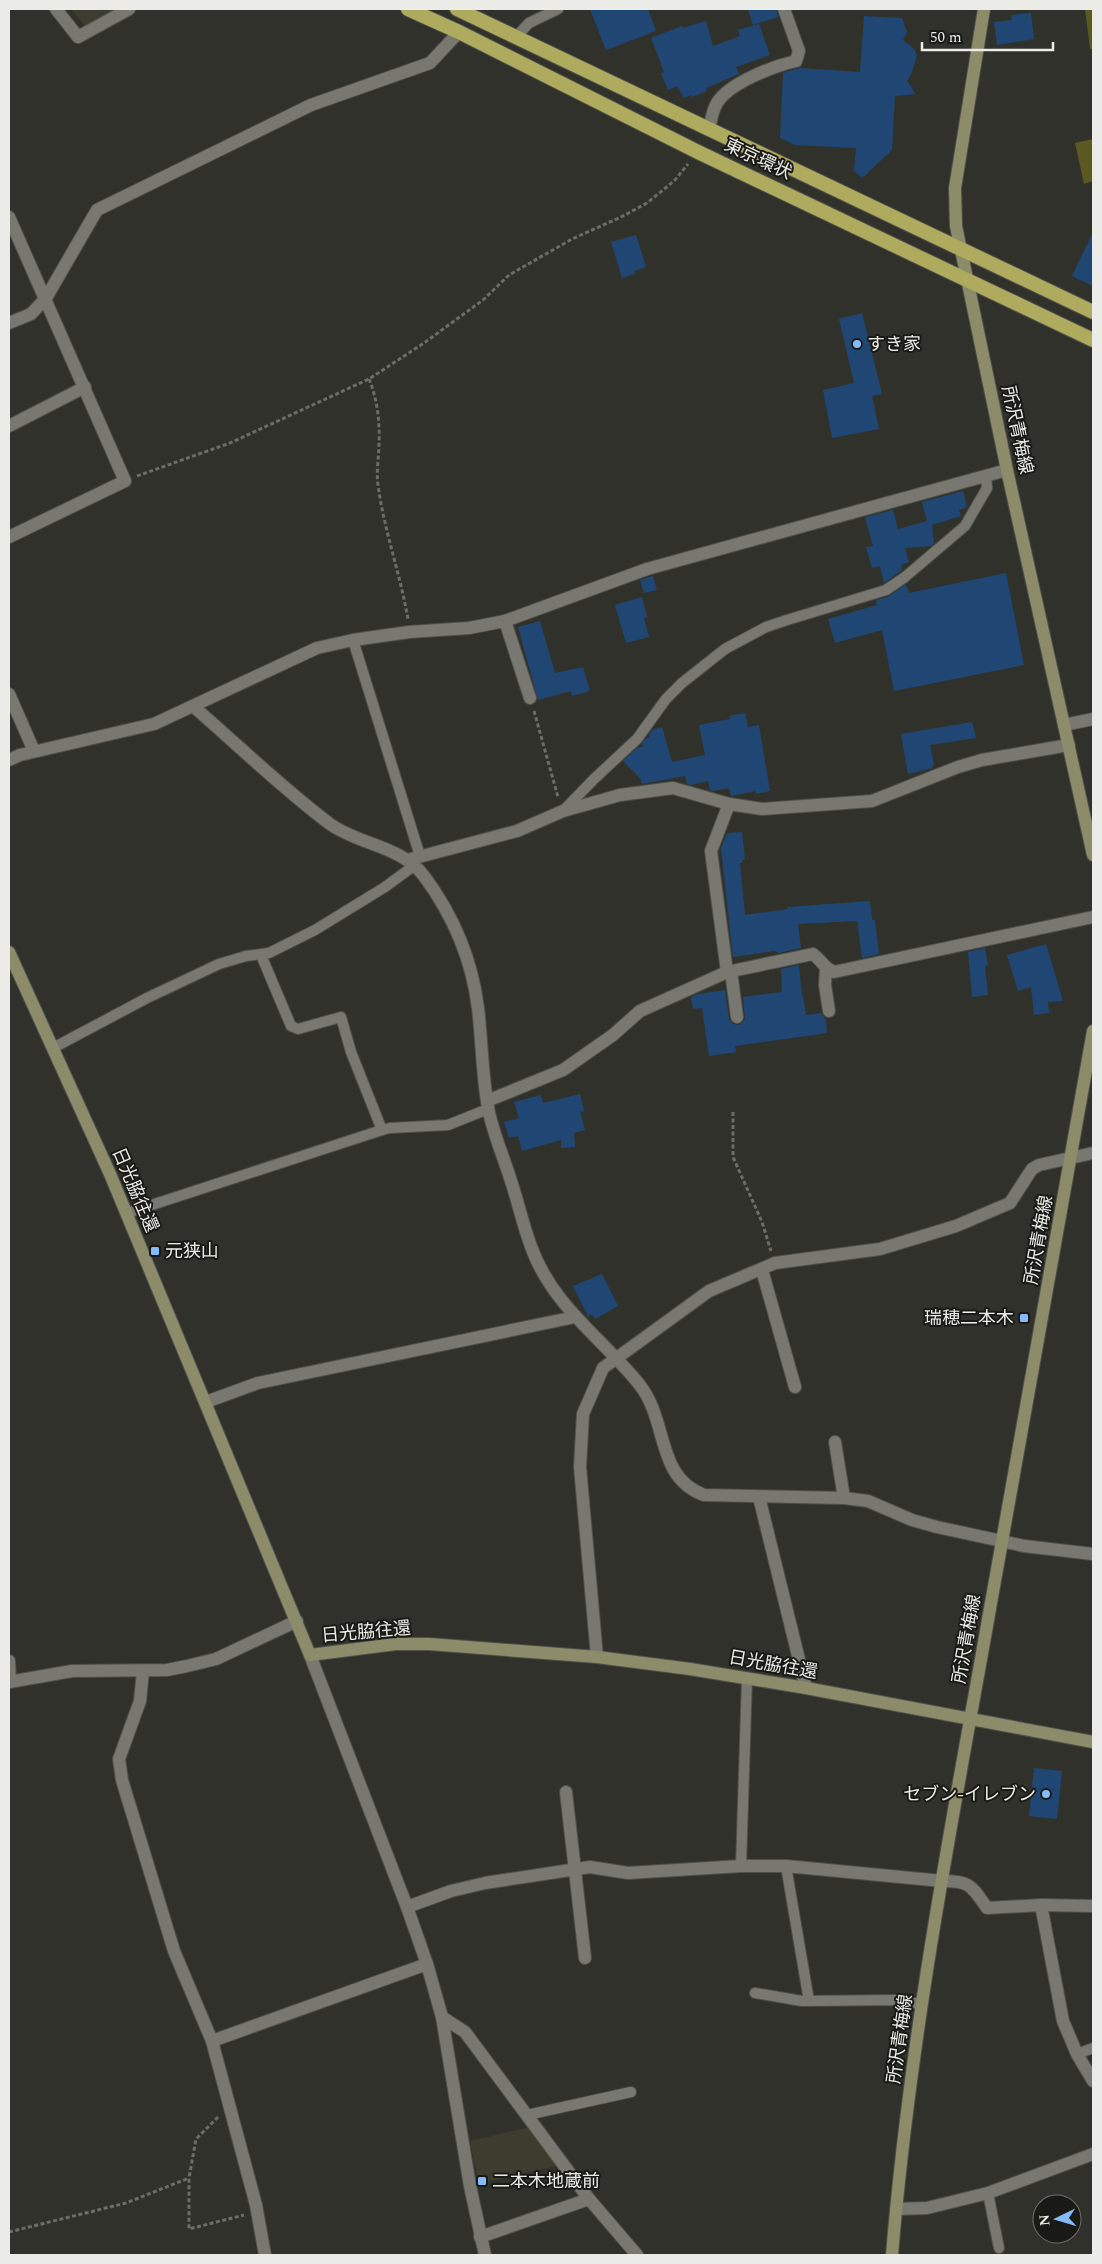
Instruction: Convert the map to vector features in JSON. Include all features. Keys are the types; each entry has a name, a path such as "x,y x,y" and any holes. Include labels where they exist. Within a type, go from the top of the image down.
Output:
{"highway":[{"name":"東京環状","path":"408,9 459,32 698,152 967,278 1093,340"},
{"name":"東京環状","path":"457,9 1093,312"}],"main road":[{"name":"所沢青梅線","path":"984,9 955,188 954,208 960,248 1007,470 1093,855"},
{"name":"日光脇往還","path":"9,952 126,1213 310,1655 396,1644 429,1644 598,1657 806,1688 1093,1742"},
{"name":"所沢青梅線","path":"892,2255 896,2208 922,2004 942,1881 1093,1031"}],"street":[{"path":"56,9 78,37 129,9"},
{"path":"709,130 712,112 724,95 743,82 796,61 799,51 784,9"},
{"path":"9,323 31,314 46,298 97,210 311,105 430,63 459,32"},
{"path":"9,217 125,480 9,537"},
{"path":"9,426 85,388"},
{"path":"9,760 34,751 154,724 317,648 353,640 409,632 469,628 505,621 647,569 1007,470"},
{"path":"505,621 530,698"},
{"path":"9,694 34,751"},
{"path":"194,707 333,826 414,860 433,888 454,923 470,967 478,1005 488,1105 532,1250 546,1278 575,1317 641,1387 651,1404 673,1471 679,1480 692,1490 704,1495 844,1498 868,1501 912,1520 1002,1542 1093,1554"},
{"path":"1064,725 1093,719"},
{"path":"414,860 517,830 562,812 620,796 674,788 729,804 762,809 872,801 958,767 982,760 1069,745"},
{"path":"729,804 711,851 737,1017"},
{"path":"488,1105 563,1070 613,1035 640,1011 729,972 813,954 821,960 826,968 834,972 1093,917"},
{"path":"826,968 825,985 829,1011"},
{"path":"598,1657 580,1467 583,1414 603,1368 709,1291 775,1263 880,1249 956,1226 1010,1203 1032,1169 1039,1165 1072,1156 1093,1153"},
{"path":"762,1270 794,1387"},
{"path":"206,1402 258,1383 575,1317"},
{"path":"835,1442 844,1498"},
{"path":"759,1497 806,1688"},
{"path":"9,1661 9,1682 72,1671 166,1670 216,1658 297,1621"},
{"path":"310,1655 427,1964 442,2017 480,2237 485,2255"},
{"path":"143,1671 140,1701 119,1759 122,1780 174,1951 212,2041 257,2212 265,2255"},
{"path":"566,1792 585,1958"},
{"path":"407,1907 451,1891 485,1883 590,1868 628,1873 740,1866 786,1866 942,1881 962,1881 975,1891 987,1908 1041,1905 1093,1906"},
{"path":"1041,1905 1063,2021 1077,2054 1093,2081"},
{"path":"212,2041 427,1964"},
{"path":"442,2017 464,2032 589,2199 637,2255"},
{"path":"896,2208 927,2208 988,2193 1093,2154"},
{"path":"480,2237 589,2199"}],"lane":[{"path":"516,37 529,23 558,9"},
{"path":"562,812 637,739 682,682 725,649 766,627 886,590 906,577 965,526 987,488 986,476"},
{"path":"53,1048 138,1002 218,964 246,956 261,955 315,930 385,887 414,860 353,640"},
{"path":"261,955 291,1026 298,1030 341,1017 351,1052 382,1130"},
{"path":"126,1213 382,1130 448,1125 488,1105"},
{"path":"740,1866 747,1678"},
{"path":"786,1866 810,2001"},
{"path":"755,1993 810,2001 894,2000 922,2004"},
{"path":"1077,2054 1093,2048"},
{"path":"527,2115 631,2092"},
{"path":"988,2193 999,2248"}],"path":[{"path":"125,480 230,443 369,379 424,343 483,300 509,275 572,239 621,217 646,203 674,181 698,152"},
{"path":"369,379 377,406 379,441 377,478 380,501 402,586 409,632"},
{"path":"530,698 562,812"},
{"path":"733,1112 733,1157 762,1222 775,1263"},
{"path":"229,2105 196,2139 189,2178 189,2229 257,2212"},
{"path":"9,2232 126,2203 189,2178"}],"shaded area":[{"path":"71,9 117,9 85,26"},
{"path":"1085,9 1093,9 1093,49 1090,49"},
{"path":"1093,139 1093,181 1084,184 1075,143"},
{"path":"530,2127 556,2166 479,2184 470,2141"}],"building":[{"path":"590,9 648,9 656,31 606,50"},
{"path":"748,9 776,9 778,17 753,25"},
{"path":"1031,13 1034,39 997,45 994,22 1012,20 1011,15"},
{"path":"864,16 902,18 907,32 903,40 914,49 917,55 907,81 916,94 895,96 892,150 862,178 854,171 856,148 795,145 780,138 783,73 800,68 860,72"},
{"path":"706,21 713,46 740,36 738,30 759,24 770,55 736,67 739,74 706,88 707,91 684,98 677,86 668,90 661,73 664,72 651,38 682,26 683,28"},
{"path":"1093,232 1093,286 1072,276"},
{"path":"636,235 646,267 634,271 635,274 622,278 611,242"},
{"path":"862,313 882,394 872,396 879,429 832,438 823,390 854,383 839,319"},
{"path":"963,491 967,507 959,510 961,516 932,525 934,543 931,546 905,548 909,562 901,565 902,570 884,583 880,566 872,568 866,547 873,546 865,517 893,510 898,529 927,521 922,502"},
{"path":"1006,573 1024,665 894,691 882,630 835,643 828,619 877,605 876,600 888,597 906,584 909,593"},
{"path":"653,576 657,590 644,593 640,580"},
{"path":"642,597 647,617 644,618 649,637 626,643 615,605"},
{"path":"540,621 555,673 583,667 590,691 572,696 571,691 538,700 518,627"},
{"path":"745,713 748,727 759,725 770,791 756,794 756,791 731,796 729,788 710,790 708,781 691,785 687,784 685,776 642,784 640,778 623,761 637,748 643,747 642,743 646,738 650,737 649,734 652,730 662,727 672,762 705,755 699,725 730,719 729,716"},
{"path":"972,722 976,738 930,745 933,768 908,774 901,734"},
{"path":"742,832 745,860 742,860 742,863 740,863 745,915 788,909 787,907 870,901 872,920 875,920 879,954 862,958 857,921 798,924 801,948 779,953 774,951 733,957 721,848 727,833"},
{"path":"1046,944 1063,1001 1048,1002 1049,1013 1034,1015 1031,987 1018,991 1007,955"},
{"path":"985,948 988,965 985,966 988,995 972,997 968,952"},
{"path":"799,965 806,1015 821,1013 826,1020 827,1033 735,1046 736,1052 709,1056 702,1008 693,1009 691,997 698,994 725,990 729,1019 733,1024 739,1025 745,1020 743,997 782,992 781,969"},
{"path":"580,1094 584,1111 580,1112 585,1130 574,1133 575,1147 561,1148 561,1140 522,1151 518,1136 509,1138 504,1122 519,1118 514,1102 541,1095 543,1103"},
{"path":"602,1274 618,1306 595,1319 592,1314 588,1316 573,1286"},
{"name":"セブン-イレブン","path":"1034,1768 1062,1771 1057,1819 1029,1816"}],"place":[{"name":"すき家","path":"857,344"},
{"name":"元狭山","path":"155,1251"},
{"name":"瑞穂二本木","path":"1024,1318"},
{"name":"セブン-イレブン","path":"1046,1794"},
{"name":"二本木地蔵前","path":"482,2181"}]}
